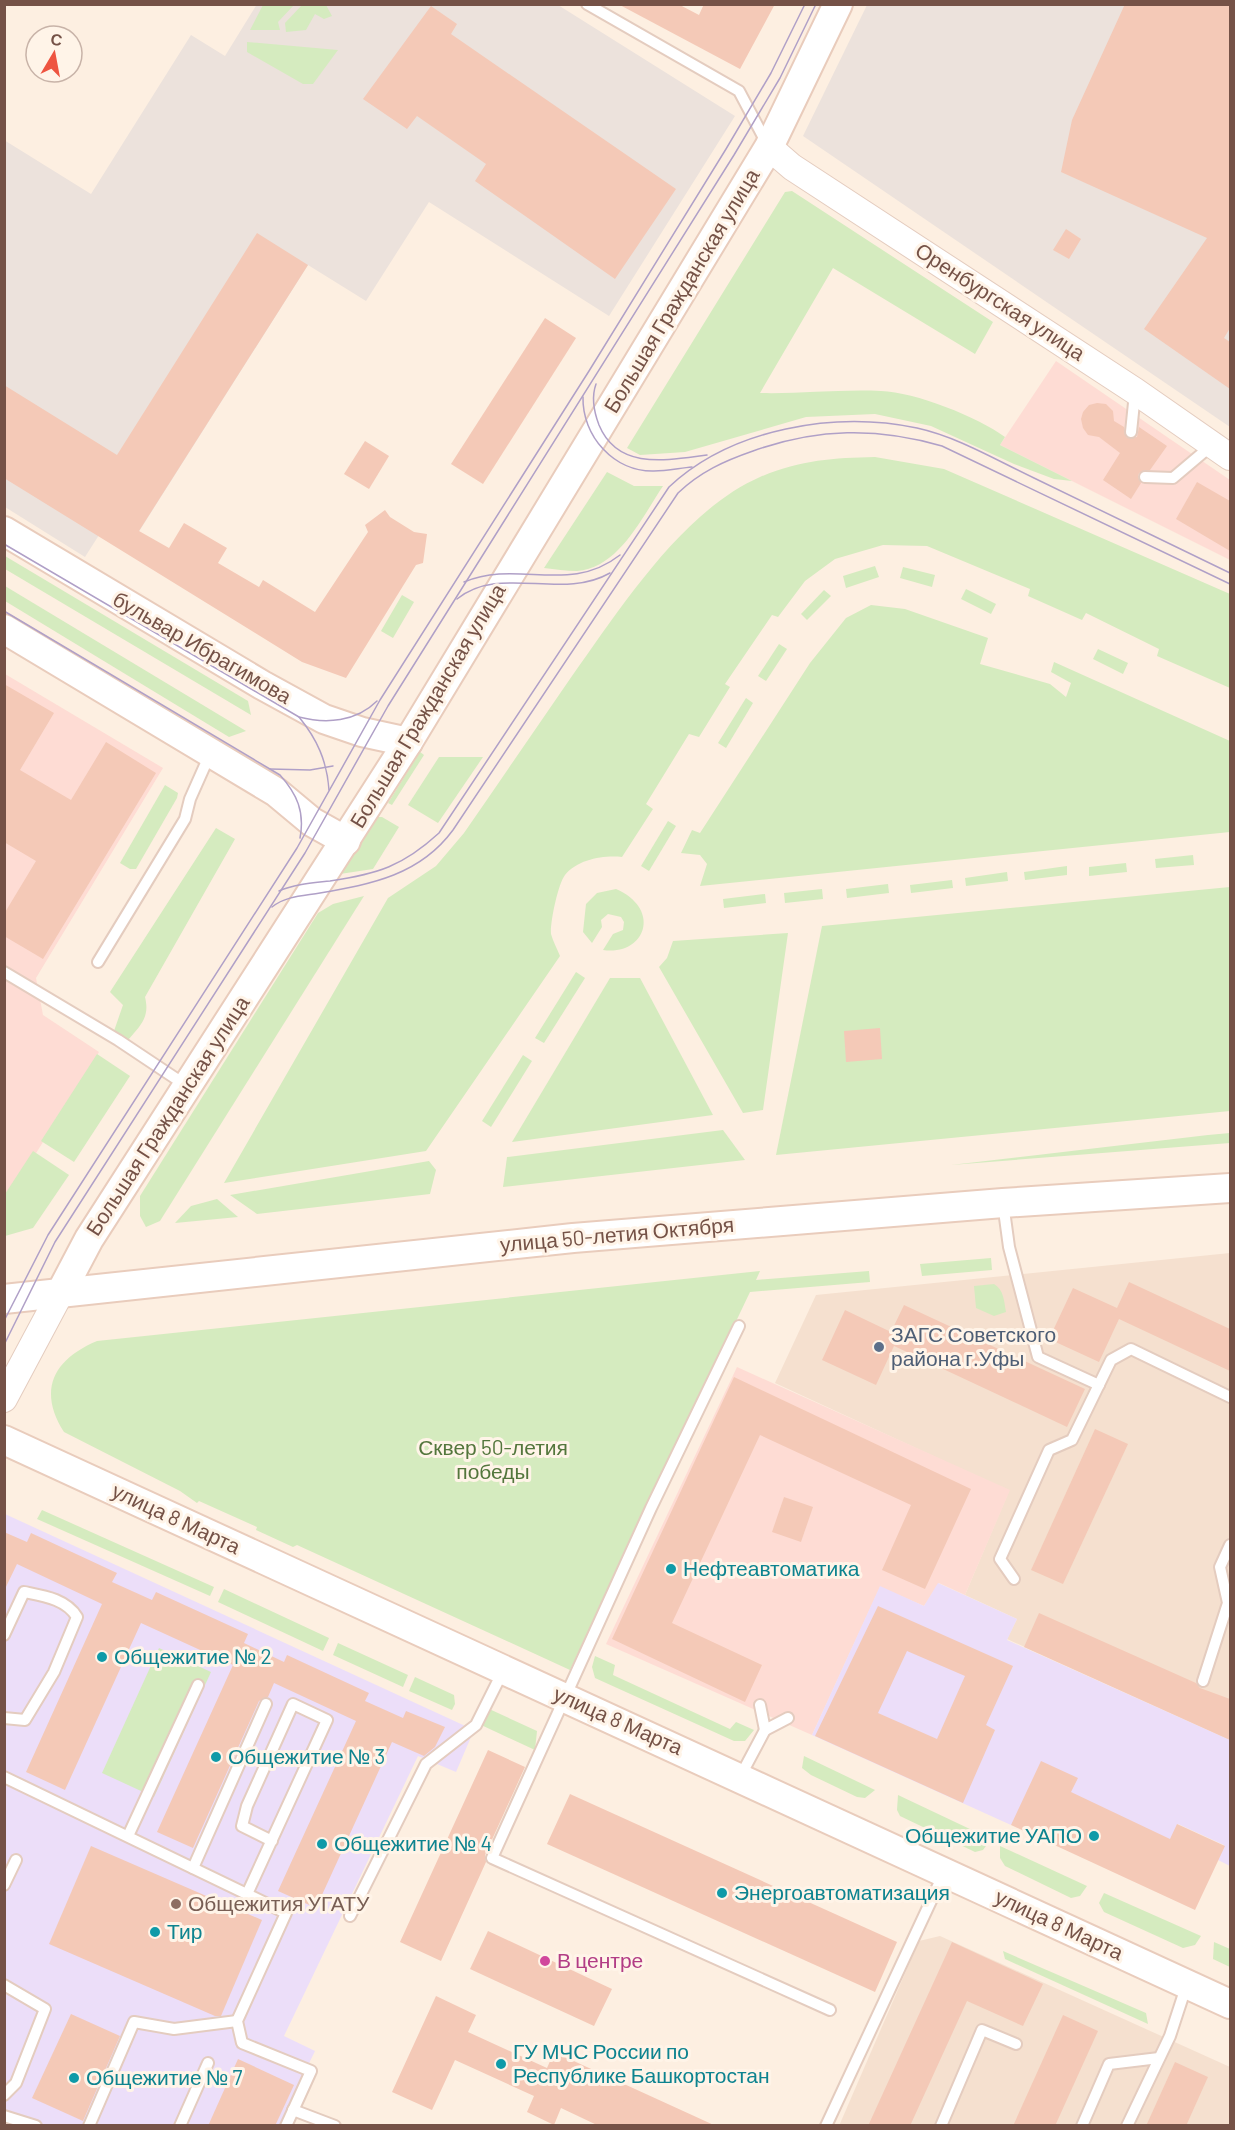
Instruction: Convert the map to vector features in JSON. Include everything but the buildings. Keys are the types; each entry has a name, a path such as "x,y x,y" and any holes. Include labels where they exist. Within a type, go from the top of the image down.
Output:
{"main road":[{"name":"Большая Гражданская улица","path":"60,1294 89,1239 408,742 769,147 838,4"},
{"name":"бульвар Ибрагимова","path":"4,531 262,685 324,719 362,732 408,742"},
{"path":"4,629 276,792 312,822 346,841"},
{"name":"улица 50-летия Октября","path":"4,1299 573,1238 1003,1203 1230,1188"},
{"name":"улица 8 Марта","path":"4,1440 1230,2004"}],"street":[{"name":"Оренбургская улица","path":"769,147 792,167 1135,391 1221,451"},
{"name":"Большая Гражданская улица","path":"4,1399 60,1294"}],"lane":[{"path":"587,4 739,91 769,147"},
{"path":"1131,432 1135,391"},
{"path":"1145,477 1173,478 1221,451"},
{"path":"98,962 185,819 190,799 210,753"},
{"path":"4,972 118,1040 187,1086"},
{"path":"1003,1203 1009,1247 1038,1357 1099,1385"},
{"path":"739,1326 564,1696 492,1858 830,2010"},
{"path":"1014,1579 1000,1559 1049,1450 1072,1440 1111,1360 1131,1349 1230,1397"},
{"path":"1203,1680 1228,1603 1220,1567 1230,1545"},
{"path":"4,1635 24,1592 50,1598 71,1607 77,1617 54,1672 25,1720 4,1718"},
{"path":"350,1916 426,1764 476,1725 504,1669"},
{"path":"128,1836 198,1685"},
{"path":"193,1868 266,1704"},
{"path":"247,1894 272,1840 327,1720 292,1704 248,1806 242,1826 272,1840"},
{"path":"760,1705 765,1730"},
{"path":"740,1777 765,1730 788,1718"},
{"path":"4,1777 286,1913 237,2021 242,2043 311,2071 286,2126"},
{"path":"4,1885 16,1860"},
{"path":"826,2126 944,1872"},
{"path":"1127,2126 1159,2058 1187,1984"},
{"path":"4,1985 45,2009 16,2083 4,2095"},
{"path":"89,2126 134,2022 174,2029 237,2021"},
{"path":"941,2126 982,2030 1016,2044"},
{"path":"1082,2126 1109,2064 1159,2058"},
{"path":"180,2126 208,2063"},
{"path":"293,2110 335,2126"},
{"path":"4,2116 36,2126"}],"shaded area":[{"path":"257,4 558,5 735,116 609,316 429,202 366,301 308,265 126,552 99,535 85,557 5,507 4,140 91,194 191,35 225,56"},
{"path":"867,5 1230,5 1230,427 803,136"},
{"path":"1056,361 1230,480 1230,560 1000,445"},
{"path":"5,674 163,768 36,978 43,1015 99,1052 5,1203"},
{"path":"1230,1253 1230,1740 1007,1639 1017,1619 965,1595 1009,1491 775,1383 816,1295"},
{"path":"737,1367 1010,1490 965,1595 939,1583 924,1606 880,1587 812,1735 606,1644"},
{"name":"Общежития УГАТУ","path":"5,1514 474,1730 456,1772 418,1756 284,2036 315,2051 279,2125 5,2126"},
{"path":"938,1583 1017,1619 1007,1640 1230,1740 1230,1866 1218,1860 1224,1845 1178,1824 1167,1847 1067,1800 1077,1778 1011,1825 812,1735 880,1586 924,1606"},
{"path":"940,1936 1230,2067 1230,2125 839,2126 919,1941"}],"green space":[{"path":"263,5 294,5 278,22 280,30 250,30"},
{"path":"302,5 326,5 332,16 324,19 315,14 306,30 286,32 285,23"},
{"path":"247,42 338,50 313,84 303,84 247,52"},
{"path":"792,191 993,322 975,354 833,268 760,393 881,391 911,396 946,407 993,429 1005,437 1000,445 1072,481 1054,479 1014,464 931,426 875,414 806,417 685,452 640,455 627,448 785,192"},
{"path":"875,457 944,469 1230,594 1230,688 1157,656 1159,649 1086,613 1082,620 1028,596 1030,589 927,546 883,545 835,559 805,581 778,617 772,615 725,684 730,687 699,737 689,734 646,804 653,809 622,857 592,859 577,865 565,875 557,895 551,929 560,956 426,1151 224,1183 388,898 436,866 464,833 632,593 679,537 704,513 731,493 760,477 817,461"},
{"path":"607,472 634,486 663,486 628,539 605,561 592,568 577,571 544,568"},
{"path":"5,556 248,701 251,715 5,569"},
{"path":"875,566 879,577 846,588 843,576"},
{"path":"903,567 935,575 932,587 900,578"},
{"path":"5,586 246,731 229,737 5,601"},
{"path":"966,589 996,604 991,614 961,599"},
{"path":"824,590 831,596 807,620 801,614"},
{"path":"402,595 414,602 393,638 381,631"},
{"path":"871,605 905,609 988,638 980,664 1050,684 1066,697 1071,683 1051,672 1054,662 1230,741 1230,832 700,886 707,864 700,855 681,853 692,830 700,833 810,663 846,618"},
{"path":"779,644 787,649 766,681 758,676"},
{"path":"1098,649 1128,663 1123,674 1093,659"},
{"path":"746,698 753,703 726,748 718,743"},
{"path":"420,752 424,755 392,805 388,803"},
{"path":"439,757 483,757 438,823 408,805"},
{"path":"165,785 178,793 177,798 136,869 130,869 120,863"},
{"path":"377,817 382,817 399,827 373,869 340,874"},
{"path":"668,821 676,826 649,871 641,866"},
{"path":"216,828 235,839 145,997 145,1015 128,1040 114,1031 123,1005 110,992"},
{"path":"1193,855 1194,865 1156,868 1155,859"},
{"path":"1126,863 1127,872 1089,876 1089,867"},
{"path":"1067,866 1067,875 1025,880 1024,872"},
{"path":"1007,872 1008,881 966,886 965,878"},
{"path":"952,880 953,888 911,893 910,885"},
{"path":"888,884 889,893 847,898 846,889"},
{"path":"1230,887 1230,1111 776,1155 822,926"},
{"path":"616,889 630,898 639,908 643,919 643,929 638,939 630,946 618,950 603,950 613,934 623,930 624,922 621,917 608,914 601,920 602,927 592,943 583,932 586,904 597,893"},
{"path":"822,889 823,899 785,903 784,893"},
{"path":"765,894 766,903 724,908 723,899"},
{"path":"364,896 160,1221 146,1227 140,1216 140,1196 318,913 333,904"},
{"path":"788,933 763,1110 743,1113 659,967 667,958 673,941"},
{"path":"576,972 585,978 544,1043 535,1038"},
{"path":"610,978 640,978 713,1115 512,1142"},
{"path":"97,1054 130,1076 74,1162 41,1141"},
{"path":"523,1055 532,1061 491,1127 482,1121"},
{"path":"723,1130 745,1160 503,1187 507,1157"},
{"path":"1230,1133 1230,1143 951,1165 1208,1135"},
{"path":"33,1151 69,1175 33,1228 5,1236 5,1194"},
{"path":"429,1161 436,1170 430,1194 257,1214 230,1195"},
{"path":"217,1199 238,1217 175,1223 191,1206"},
{"path":"991,1258 992,1270 922,1276 920,1264"},
{"name":"Сквер 50-летия победы","path":"760,1271 756,1280 869,1271 870,1282 750,1292 570,1670 297,1545 293,1547 256,1530 257,1527 199,1501 197,1503 180,1491 64,1432 52,1403 51,1389 54,1378 61,1367 82,1348 97,1341"},
{"path":"994,1284 1002,1293 1006,1312 994,1316 976,1308 974,1286"},
{"path":"42,1510 214,1587 210,1596 37,1519"},
{"path":"224,1589 329,1638 323,1651 218,1602"},
{"path":"338,1643 408,1675 403,1687 333,1655"},
{"path":"159,1648 211,1672 154,1797 102,1773"},
{"path":"595,1656 615,1665 613,1675 730,1729 736,1722 754,1730 745,1741 734,1741 595,1678 592,1667"},
{"path":"415,1677 454,1695 455,1704 452,1710 409,1691"},
{"path":"487,1708 537,1731 535,1750 479,1724"},
{"path":"804,1756 875,1790 865,1798 857,1797 811,1775 802,1768"},
{"path":"898,1795 991,1839 983,1850 975,1852 900,1816 897,1810"},
{"path":"1000,1846 1087,1886 1080,1896 1071,1898 1005,1866 1000,1858"},
{"path":"1104,1893 1201,1936 1195,1945 1183,1948 1104,1912 1099,1903"},
{"path":"1214,1942 1230,1949 1230,1967 1213,1959"},
{"path":"1003,1951 1146,2013 1148,2024 1005,1959"}],"tram line":[{"path":"4,1321 48,1235 297,848 380,700 589,371 726,149 771,73 805,4"},
{"path":"4,1345 55,1242 305,853 388,706 734,155 780,78 816,4"},
{"path":"596,384 593,400 597,420 607,440 618,450 631,456 661,460 707,455"},
{"path":"583,397 584,411 594,438 614,458 639,470 659,471 692,467"},
{"path":"279,891 298,885 362,875 389,867 414,853 439,833 669,487 694,467 723,450 754,438 786,429 853,422 885,423 932,432 977,450 1230,573"},
{"path":"272,907 289,899 358,886 394,875 426,858 440,845 453,830 678,493 713,468 753,451 800,438 847,433 894,436 942,446 1230,584"},
{"path":"4,544 299,717 340,720 360,713 377,701"},
{"path":"464,582 484,576 504,574 582,573 601,567 620,555"},
{"path":"457,599 474,589 493,584 572,584 591,581 610,573"},
{"path":"4,611 280,775 291,789 298,804 301,820 300,838"},
{"path":"299,717 320,751 329,790"},
{"path":"270,769 310,770 333,766"}],"place":[{"name":"ЗАГС Советского района г.Уфы","path":"879,1347"},
{"name":"Нефтеавтоматика","path":"671,1569"},
{"name":"Общежитие № 2","path":"102,1657"},
{"name":"Общежитие № 3","path":"216,1757"},
{"name":"Общежитие УАПО","path":"1094,1836"},
{"name":"Общежитие № 4","path":"322,1844"},
{"name":"Энергоавтоматизация","path":"722,1893"},
{"name":"Общежития УГАТУ","path":"176,1904"},
{"name":"Тир","path":"155,1932"},
{"name":"В центре","path":"545,1961"},
{"name":"ГУ МЧС России по Республике Башкортостан","path":"501,2064"},
{"name":"Общежитие № 7","path":"74,2078"}]}
